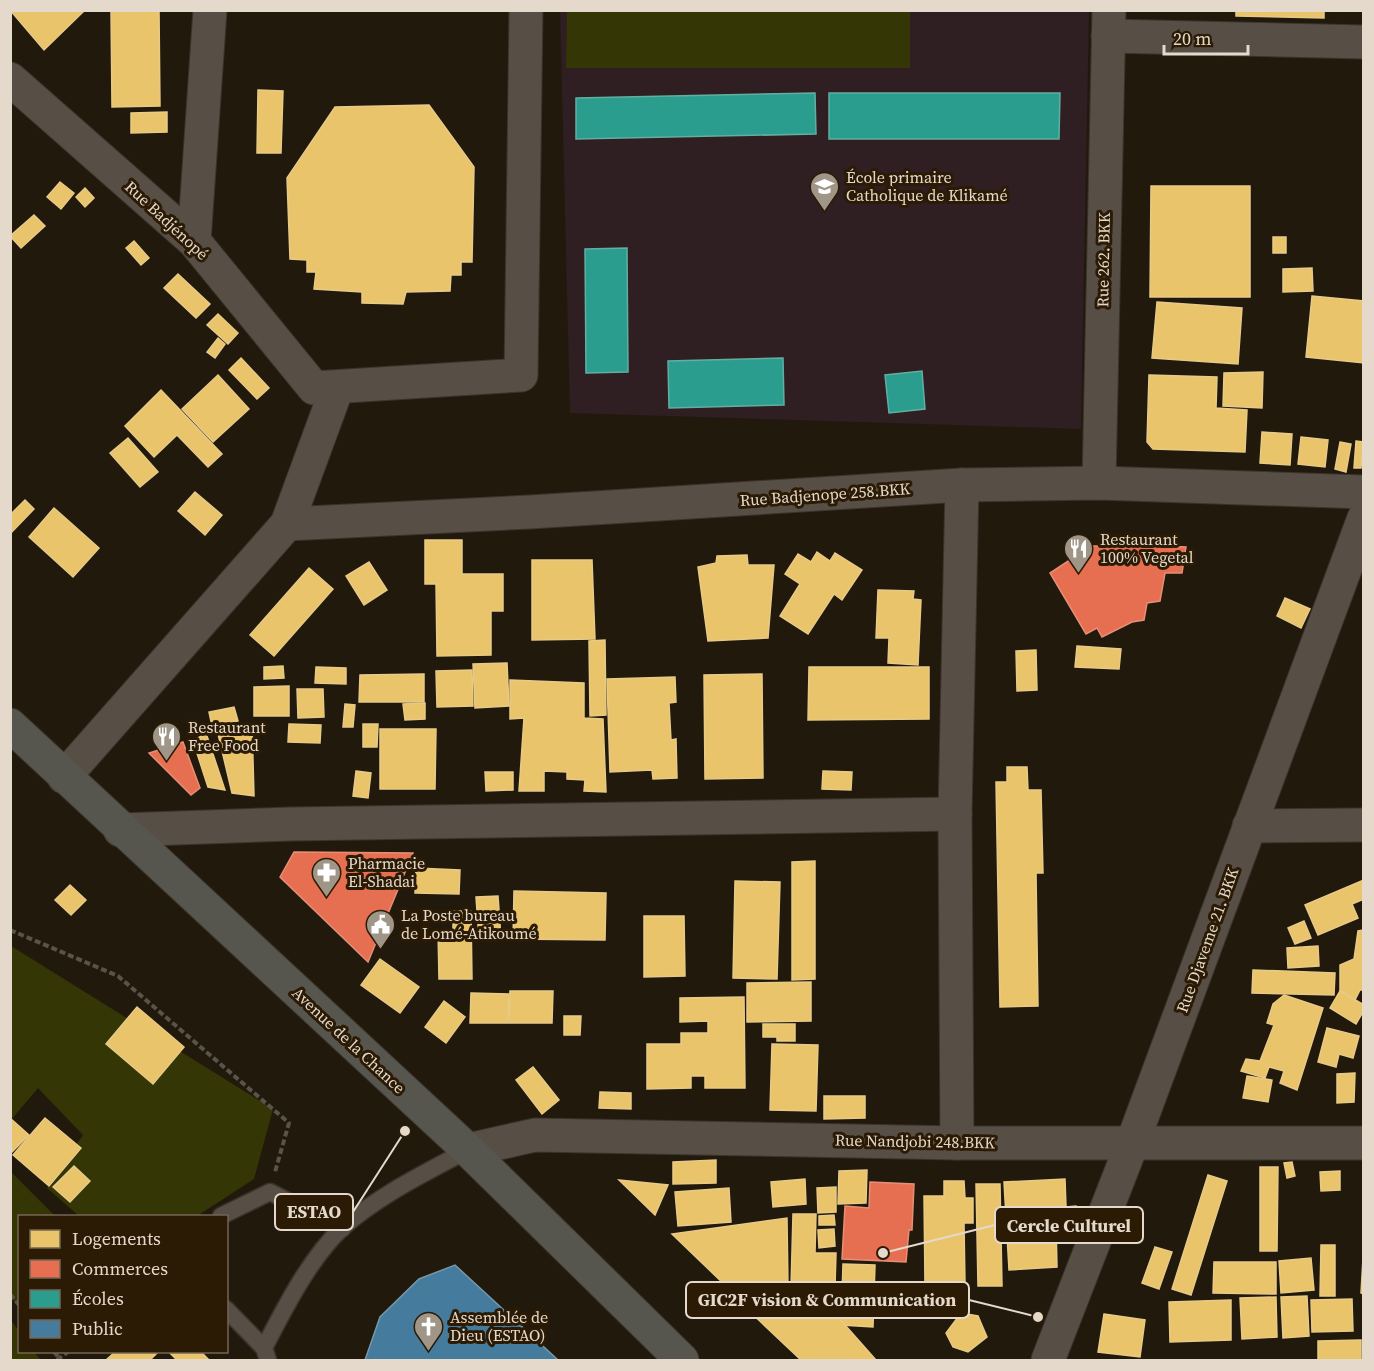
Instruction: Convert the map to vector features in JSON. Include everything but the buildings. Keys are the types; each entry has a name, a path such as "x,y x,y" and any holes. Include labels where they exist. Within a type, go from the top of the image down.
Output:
{"main road":[{"name":"Avenue de la Chance","path":"10,725 120,830 468,1150 682,1360"}],"street":[{"path":"194,241 210,10"},
{"path":"64,777 287,524 337,388 521,375 526,10"},
{"name":"Rue 262. BKK","path":"1099,483 1109,23 1364,42"},
{"name":"Rue Badjénopé","path":"10,79 194,241 314,388 337,388"},
{"name":"Rue Badjenope 258.BKK","path":"287,524 530,512 962,485 1099,483 1364,492"},
{"path":"957,1143 955,814 962,485"},
{"name":"Rue Djaveme 21. BKK","path":"1048,1360 1133,1141 1364,518"},
{"path":"120,830 291,824 955,814"},
{"path":"1249,826 1364,825"},
{"name":"Rue Nandjobi 248.BKK","path":"468,1150 535,1135 957,1143 1133,1141 1364,1143"}],"lane":[{"path":"228,1311 266,1354 297,1285 342,1229 396,1189 468,1150"},
{"path":"222,1215 270,1192 342,1229"}],"path":[{"path":"10,930 118,976 289,1123 270,1192"}],"shaded area":[{"name":"École primaire Catholique de Klikamé","path":"560,11 1089,11 1081,429 570,413"},
{"path":"567,11 910,11 910,68 566,68"},
{"path":"11,946 273,1109 254,1179 199,1215 78,1215 47,1188 83,1135 38,1088 11,1120"},
{"path":"11,1172 54,1215 18,1215 18,1307 11,1297"},
{"path":"10,1319 18,1330 18,1353 35,1353 41,1360 11,1360"}],"place":[{"name":"École primaire Catholique de Klikamé","path":"825,212"},
{"name":"Restaurant 100% Vegetal","path":"1079,574"},
{"name":"Restaurant Free Food","path":"167,762"},
{"name":"Pharmacie El-Shadai","path":"327,898"},
{"name":"La Poste bureau de Lomé-Atikoumé","path":"380,950"},
{"name":"ESTAO","path":"405,1131"},
{"name":"Cercle Culturel","path":"883,1253"},
{"name":"GIC2F vision & Communication","path":"1038,1317"},
{"name":"Assemblée de Dieu (ESTAO)","path":"429,1352"}]}
